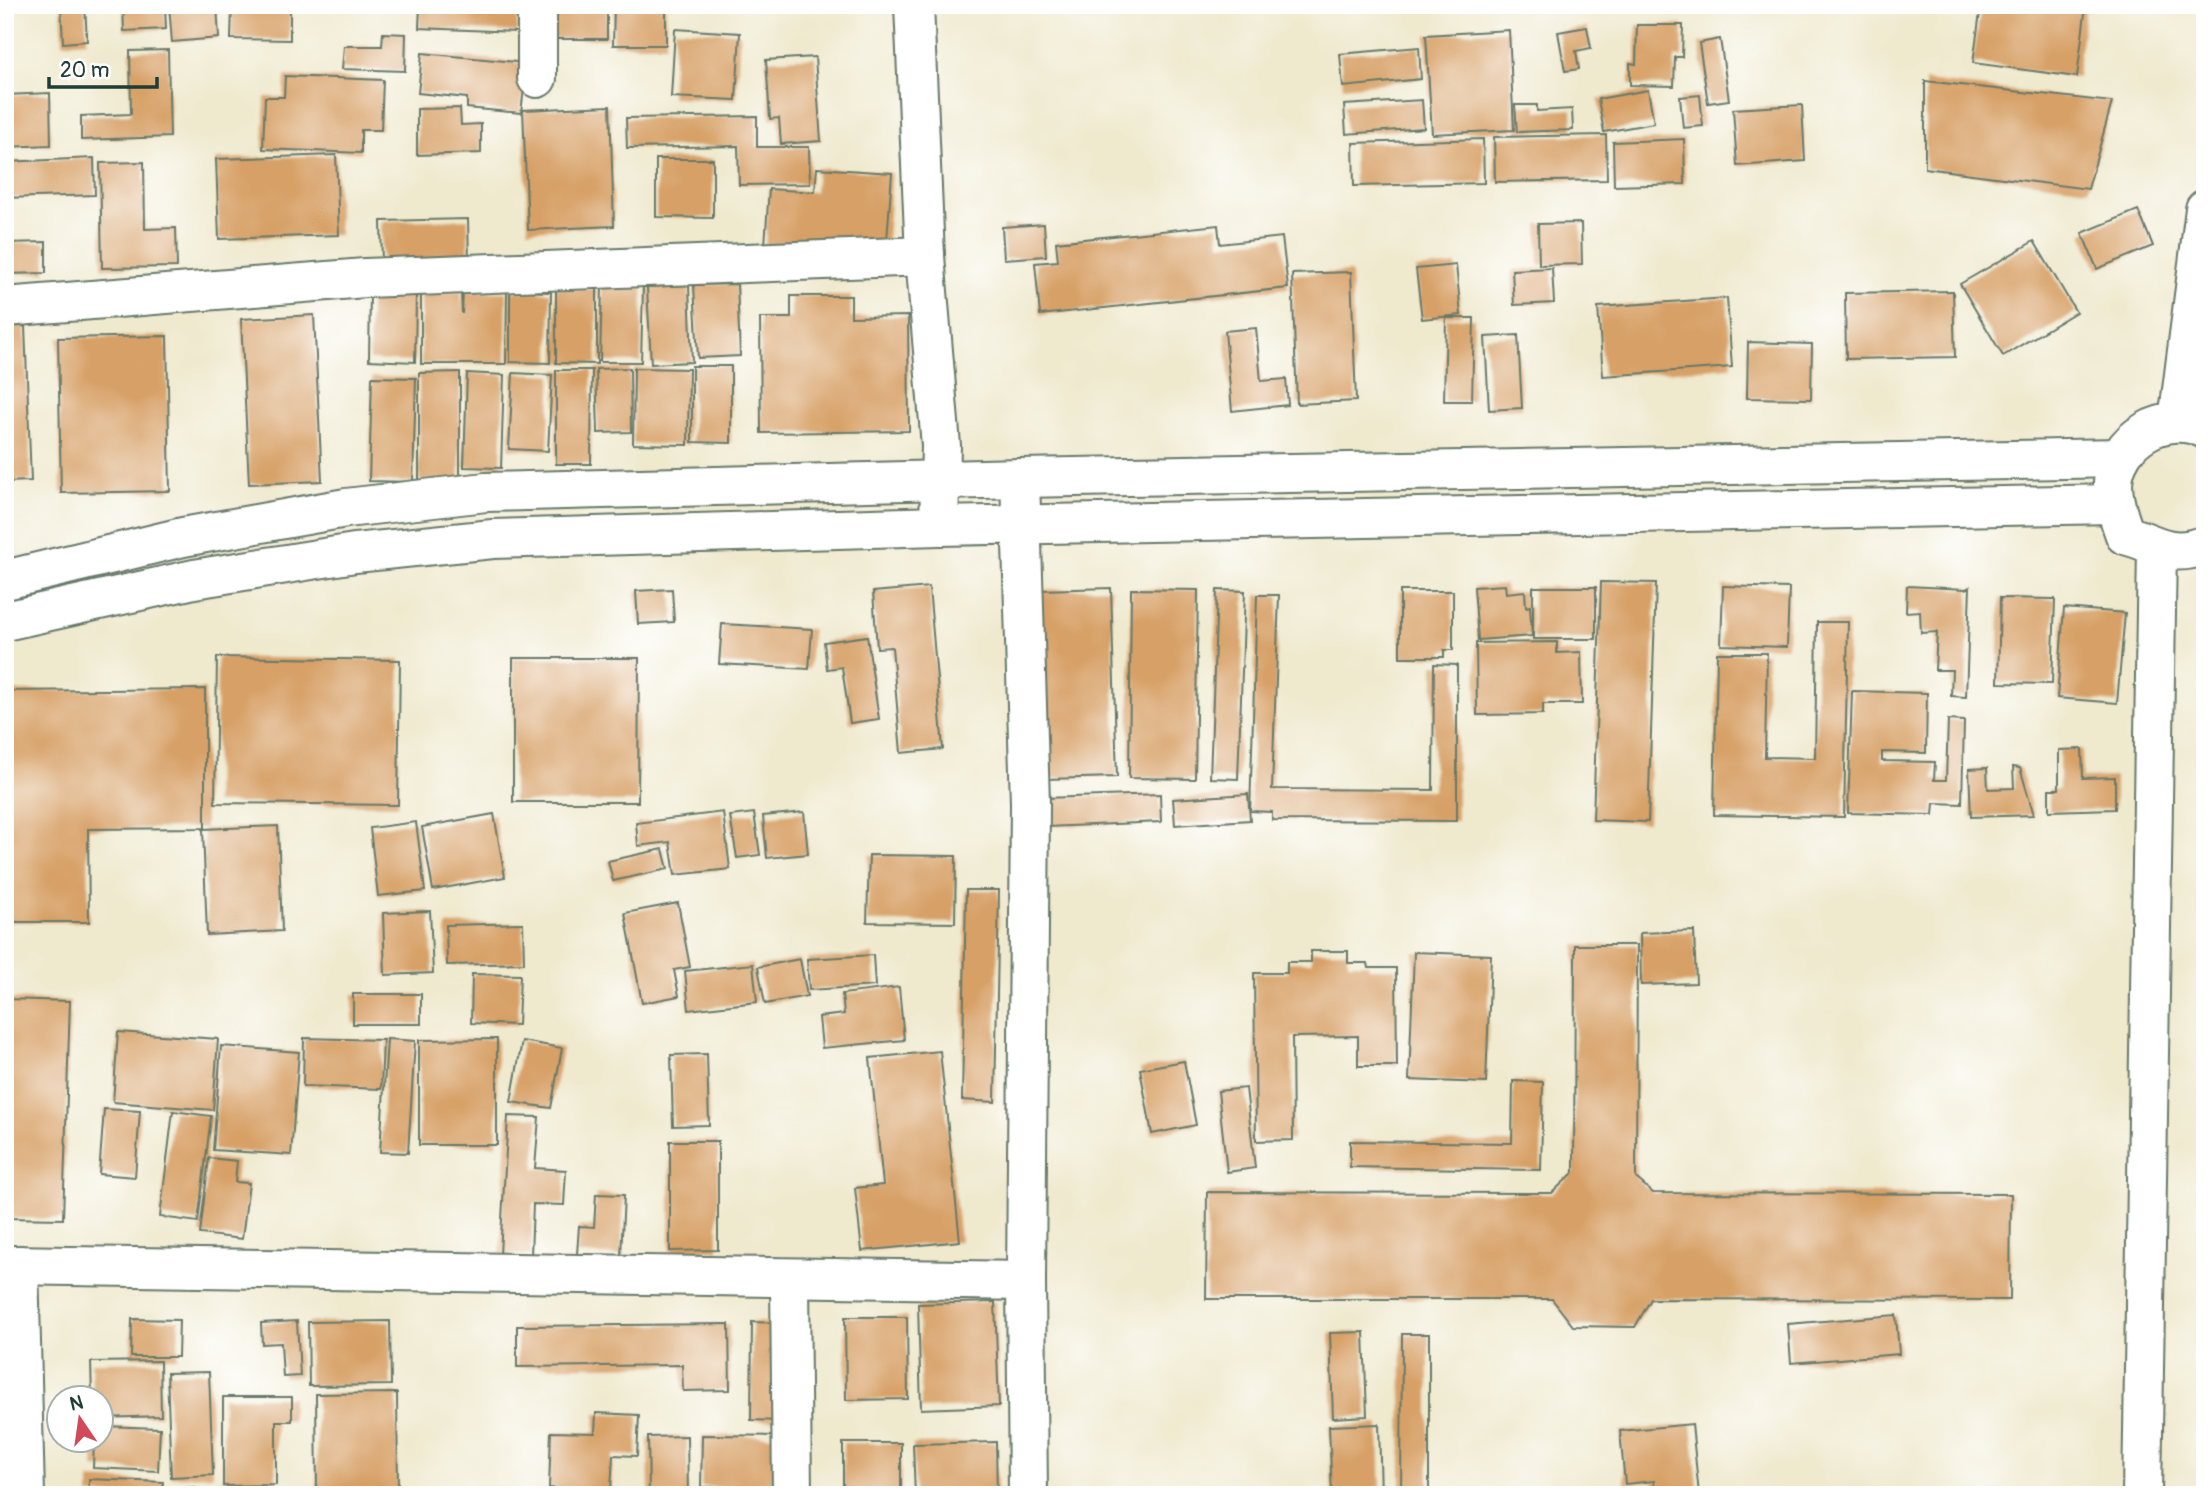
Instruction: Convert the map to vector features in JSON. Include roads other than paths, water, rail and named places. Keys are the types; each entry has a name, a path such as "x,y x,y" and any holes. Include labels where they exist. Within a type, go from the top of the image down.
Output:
{"main road":[{"path":"537,5 537,78"},
{"path":"914,5 925,256 941,446 939,526"},
{"path":"2205,209 2192,425 2156,426 2136,437 2120,458 2113,480 2115,503 2125,535 2157,548 2177,551 2205,545"},
{"path":"5,307 365,278 925,256"},
{"path":"5,580 183,537 346,508 486,492 1020,478 2120,458"},
{"path":"1020,478 1030,823 1026,1280 1028,1495"},
{"path":"5,621 194,579 355,553 493,539 939,526 2115,503"},
{"path":"2142,1495 2157,548"},
{"path":"25,1495 12,1265 1026,1280"},
{"path":"790,1278 792,1495"}]}
